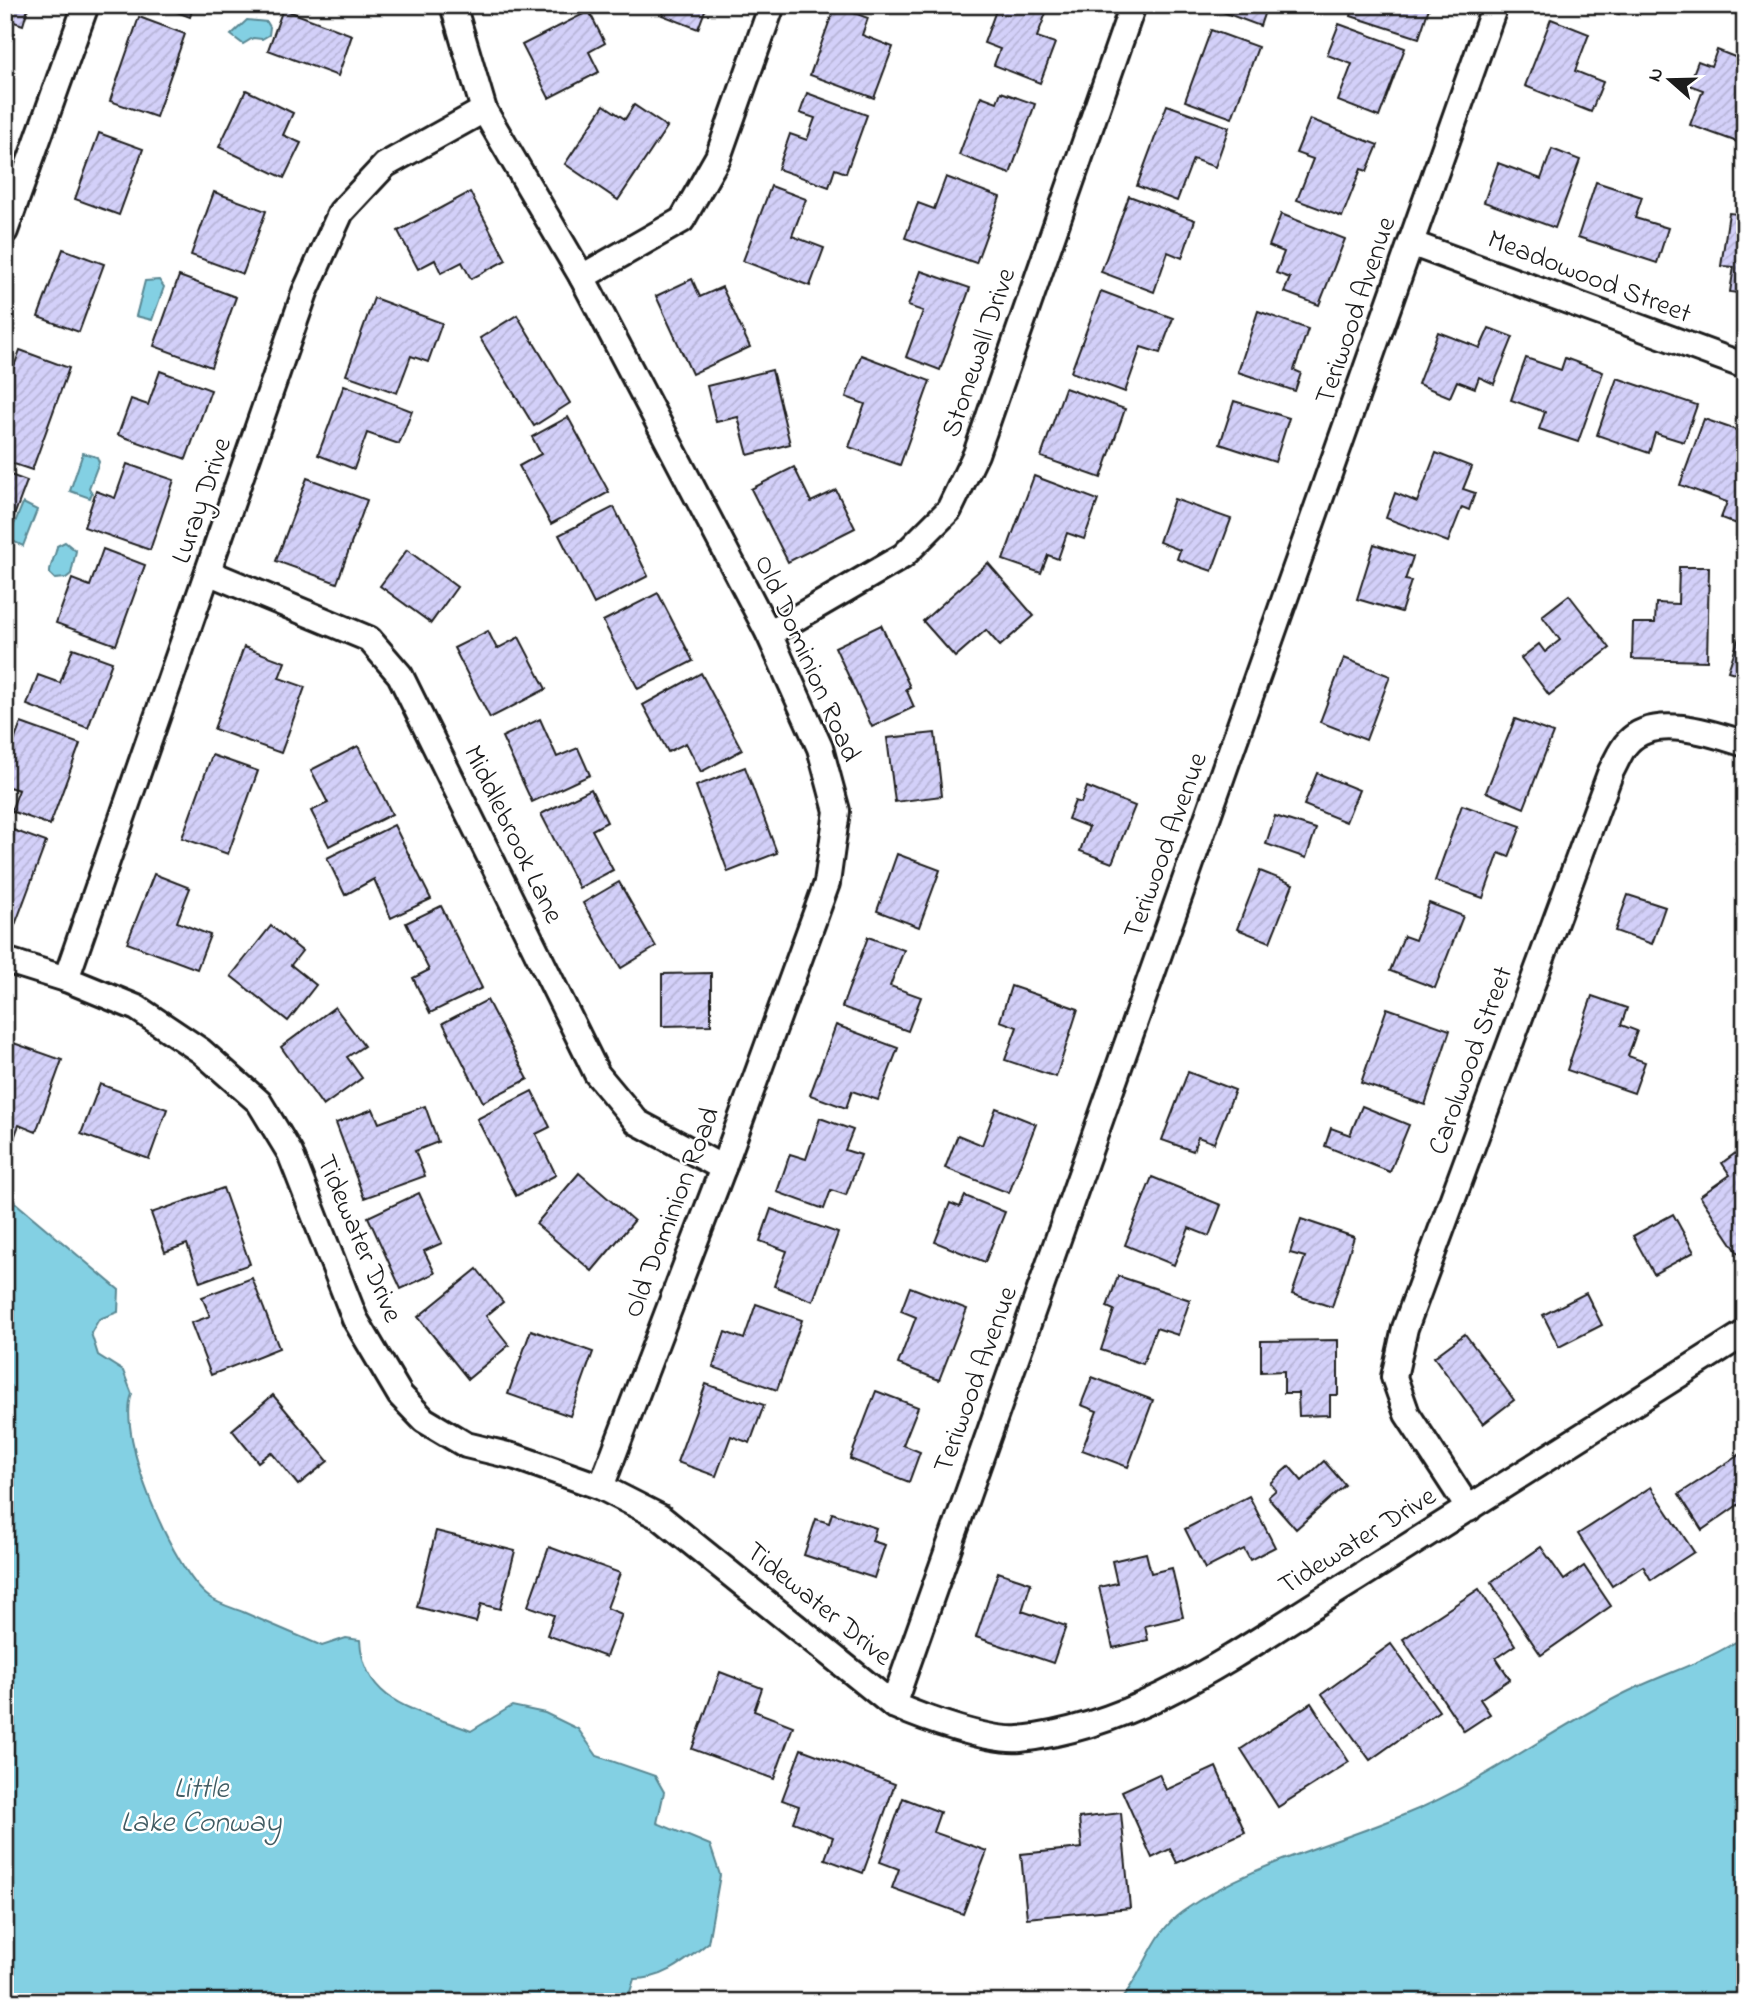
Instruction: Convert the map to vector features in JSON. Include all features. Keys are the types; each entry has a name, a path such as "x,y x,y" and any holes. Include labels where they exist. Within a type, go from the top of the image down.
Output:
{"street":[{"path":"5,231 86,5"},
{"name":"Old Dominion Road","path":"453,5 484,110 582,277 769,634 820,748 837,811 827,883 723,1168 601,1487"},
{"path":"582,277 682,220 718,157 772,5"},
{"name":"Stonewall Drive","path":"769,634 903,556 949,510 976,453 1133,5"},
{"name":"Teriwood Avenue","path":"893,1705 1413,244 1494,5"},
{"name":"Luray Drive","path":"66,979 306,292 341,212 385,165 484,110"},
{"name":"Meadowood Street","path":"1413,244 1745,366"},
{"name":"Middlebrook Lane","path":"210,573 369,639 377,648 400,675 597,1074 637,1122 723,1168"},
{"name":"Carolwood Street","path":"1469,1509 1407,1414 1394,1377 1405,1328 1611,771 1628,741 1652,729 1695,728 1745,744"},
{"name":"Tidewater Drive","path":"5,960 66,979 138,1008 201,1051 259,1102 289,1153 355,1319 400,1395 424,1420 466,1445 516,1457 601,1487 660,1517 893,1705 937,1724 1017,1739 1091,1726 1161,1699 1469,1509 1745,1333"}],"water":[{"path":"247,20 267,22 270,27 269,35 262,39 253,38 243,44 231,35"},
{"path":"159,280 164,287 152,320 136,316 145,281"},
{"path":"83,453 97,457 99,462 89,488 92,493 90,498 70,491"},
{"path":"23,503 37,510 23,546 8,539"},
{"path":"65,542 76,551 71,574 66,578 55,579 50,574 51,567 57,546"},
{"name":"Little Lake Conway","path":"5,1194 119,1290 118,1312 99,1319 91,1333 98,1355 123,1371 132,1394 129,1414 132,1440 151,1502 180,1560 209,1597 322,1646 346,1638 360,1640 364,1662 372,1679 383,1692 414,1710 471,1731 512,1706 545,1713 578,1729 597,1756 655,1776 664,1792 657,1823 710,1845 720,1875 708,1943 665,1972 634,1979 627,2002 5,2002"},
{"path":"1745,1636 1745,2002 1119,2002 1155,1942 1171,1921 1208,1895 1263,1868 1435,1801 1597,1708 1716,1653"}],"building":[{"path":"5,5 29,5 23,25 5,19"},
{"path":"158,5 194,5 190,17"},
{"path":"666,5 707,5 698,29 662,15"},
{"path":"998,5 1049,5 1037,37 1055,43 1040,83 994,65 1000,49 984,43"},
{"path":"1204,5 1267,5 1260,26"},
{"path":"1354,5 1430,5 1419,38 1351,16"},
{"path":"1594,5 1622,5 1619,14"},
{"path":"835,6 868,18 862,35 893,47 874,98 810,75"},
{"path":"283,9 352,35 338,76 268,50"},
{"path":"589,11 605,43 589,52 599,72 549,98 522,45"},
{"path":"139,17 185,34 156,117 110,101"},
{"path":"1551,19 1589,34 1575,71 1603,82 1591,112 1525,86"},
{"path":"1339,24 1405,48 1379,117 1338,101 1352,64 1327,55"},
{"path":"1211,30 1258,47 1232,118 1185,101"},
{"path":"1717,50 1745,61 1745,92 1735,115 1745,119 1743,144 1690,125 1703,90 1689,85 1698,61 1711,66"},
{"path":"246,90 293,113 283,135 301,143 284,178 219,147"},
{"path":"1001,92 1035,104 1010,174 959,155 981,96 997,102"},
{"path":"807,93 867,115 846,173 835,169 829,187 778,169 790,134 807,140 815,118 800,113"},
{"path":"604,105 625,119 634,105 667,127 618,200 565,164"},
{"path":"1167,105 1229,127 1215,167 1193,159 1177,201 1137,186"},
{"path":"1310,119 1378,145 1367,171 1361,169 1342,217 1297,200 1313,159 1296,153"},
{"path":"99,133 143,149 119,215 75,199"},
{"path":"1552,149 1580,160 1555,228 1484,202 1498,163 1541,179"},
{"path":"946,177 1000,197 976,263 905,238 918,203 934,209"},
{"path":"1596,182 1642,197 1635,218 1668,228 1657,263 1578,237"},
{"path":"771,186 806,199 792,236 824,248 810,286 743,261"},
{"path":"214,192 266,211 243,274 191,255"},
{"path":"470,192 506,260 471,279 462,262 441,273 435,260 418,269 398,231"},
{"path":"1129,196 1195,220 1182,258 1168,252 1154,292 1101,272"},
{"path":"1740,199 1745,200 1745,294 1730,292 1734,267 1721,266 1729,213 1738,214"},
{"path":"1281,214 1345,239 1319,305 1284,292 1290,278 1276,273 1284,252 1269,246"},
{"path":"63,249 104,264 79,332 38,317"},
{"path":"921,271 970,288 940,370 906,357 923,311 908,306"},
{"path":"179,276 236,297 211,367 154,346"},
{"path":"692,279 700,297 722,287 750,347 692,374 656,296"},
{"path":"1101,291 1173,318 1160,353 1141,347 1125,392 1071,372"},
{"path":"374,298 442,323 428,362 411,356 397,393 346,375"},
{"path":"1258,311 1308,329 1294,370 1301,373 1295,391 1238,372"},
{"path":"517,315 570,403 534,426 480,338"},
{"path":"1489,328 1513,337 1494,384 1479,377 1475,388 1457,381 1450,397 1418,384 1438,332 1480,348"},
{"path":"20,350 69,368 32,470 5,461 5,391"},
{"path":"861,355 930,381 900,465 849,447 865,404 846,397"},
{"path":"1526,358 1561,370 1565,358 1603,372 1578,442 1539,429 1545,412 1511,400"},
{"path":"772,370 790,444 748,455 738,417 716,422 707,386"},
{"path":"160,371 211,390 186,459 118,435 131,399 148,405"},
{"path":"1617,378 1697,405 1684,442 1655,433 1649,453 1597,435"},
{"path":"344,385 412,411 399,444 367,433 354,469 318,455"},
{"path":"1065,388 1125,409 1101,478 1041,457"},
{"path":"1234,401 1289,418 1275,462 1220,444"},
{"path":"568,417 609,492 551,524 519,466 541,454 532,437"},
{"path":"1704,419 1745,433 1745,527 1721,518 1727,502 1680,485"},
{"path":"1436,453 1472,467 1463,489 1475,493 1469,510 1462,507 1448,542 1386,518 1395,493 1417,502"},
{"path":"127,464 174,480 150,550 84,527 96,491 115,498"},
{"path":"794,467 811,502 836,490 855,528 788,562 751,489"},
{"path":"5,473 27,481 5,540"},
{"path":"1034,476 1098,500 1084,539 1067,533 1058,559 1048,555 1041,573 1003,560"},
{"path":"307,478 367,500 337,583 276,561"},
{"path":"1174,499 1231,519 1212,571 1177,559 1180,550 1159,542"},
{"path":"614,507 648,576 594,604 559,535"},
{"path":"1374,544 1413,557 1405,580 1411,581 1401,612 1357,599"},
{"path":"103,549 145,565 116,645 56,623 72,579 90,586"},
{"path":"407,550 457,587 431,623 380,586"},
{"path":"988,563 1034,616 1000,646 986,630 955,657 923,621"},
{"path":"1679,567 1709,567 1707,661 1632,659 1633,623 1655,623 1656,603 1678,604"},
{"path":"658,593 693,661 638,689 603,621"},
{"path":"1569,595 1610,648 1549,695 1521,658 1539,644 1545,652 1560,640 1542,616"},
{"path":"1745,619 1745,676 1728,671"},
{"path":"881,625 910,687 906,689 914,707 872,727 835,647"},
{"path":"488,631 497,649 519,637 546,689 490,718 454,648"},
{"path":"244,647 285,662 279,678 305,687 281,753 214,729"},
{"path":"73,648 112,662 88,728 27,705 38,675 60,683"},
{"path":"1344,658 1390,676 1366,740 1320,722"},
{"path":"701,673 742,750 701,772 686,743 668,752 643,705"},
{"path":"540,719 557,757 578,748 590,775 532,802 502,737"},
{"path":"1515,719 1553,733 1524,808 1486,792"},
{"path":"21,723 80,744 50,825 11,811 19,790 5,786 5,765"},
{"path":"935,733 942,796 895,802 887,738"},
{"path":"358,746 392,814 329,846 311,811 328,803 311,770"},
{"path":"212,755 258,771 228,854 182,838"},
{"path":"745,767 777,853 728,872 696,786"},
{"path":"1317,773 1359,790 1346,822 1304,805"},
{"path":"1087,787 1135,806 1112,863 1080,851 1089,827 1068,819 1075,801 1081,803"},
{"path":"591,789 607,822 592,830 613,870 579,888 541,814"},
{"path":"1462,805 1521,826 1509,857 1499,853 1483,898 1435,881"},
{"path":"1275,816 1316,829 1306,858 1266,844"},
{"path":"1745,816 1745,846 1736,843"},
{"path":"394,825 431,899 391,918 374,879 345,895 327,858"},
{"path":"5,827 46,842 15,925 5,921"},
{"path":"897,854 940,870 919,927 877,911"},
{"path":"1260,871 1293,884 1270,942 1237,929"},
{"path":"154,874 190,888 177,922 210,935 197,969 127,943"},
{"path":"619,882 656,947 621,968 583,903"},
{"path":"1628,895 1665,907 1652,944 1615,931"},
{"path":"1429,903 1463,916 1435,988 1390,971 1404,936 1415,940"},
{"path":"441,906 482,988 430,1013 413,978 429,970 406,923"},
{"path":"271,926 302,951 291,965 316,985 288,1021 231,976"},
{"path":"868,937 904,950 890,986 921,997 908,1031 842,1007"},
{"path":"711,973 711,1025 662,1026 662,974"},
{"path":"1011,986 1078,1009 1056,1077 1005,1060 1017,1027 1000,1021"},
{"path":"1592,996 1627,1008 1621,1025 1637,1031 1628,1056 1645,1062 1634,1093 1567,1070"},
{"path":"487,1000 528,1079 483,1102 443,1023"},
{"path":"335,1007 364,1046 347,1057 362,1078 323,1106 281,1047"},
{"path":"1387,1008 1450,1030 1425,1105 1361,1083"},
{"path":"836,1025 898,1048 878,1100 852,1091 846,1108 810,1095"},
{"path":"5,1040 62,1060 36,1132 19,1125 14,1138 5,1135"},
{"path":"1188,1072 1235,1090 1214,1143 1198,1137 1193,1151 1162,1140"},
{"path":"100,1084 167,1109 149,1159 81,1134"},
{"path":"532,1091 550,1127 536,1134 556,1175 516,1196 477,1119"},
{"path":"425,1106 438,1142 415,1151 425,1176 364,1198 336,1123 373,1109 379,1123"},
{"path":"1362,1106 1409,1125 1390,1172 1325,1146 1331,1128 1350,1135"},
{"path":"996,1108 1036,1124 1009,1193 945,1168 958,1135 982,1145"},
{"path":"820,1118 853,1130 845,1150 861,1155 846,1195 831,1190 824,1209 777,1192 790,1154 806,1159"},
{"path":"1737,1152 1745,1164 1745,1248 1738,1253 1700,1196 1730,1175 1722,1163"},
{"path":"579,1173 634,1221 592,1271 536,1224"},
{"path":"1152,1177 1221,1205 1209,1236 1189,1228 1174,1265 1125,1245"},
{"path":"223,1188 250,1264 200,1282 187,1244 165,1252 151,1213"},
{"path":"419,1193 442,1243 424,1251 435,1273 401,1289 368,1217"},
{"path":"965,1196 1005,1212 985,1262 935,1242 950,1203 960,1207"},
{"path":"771,1209 838,1233 813,1301 774,1286 787,1251 760,1241"},
{"path":"1673,1214 1694,1252 1654,1274 1633,1236"},
{"path":"1301,1219 1354,1237 1332,1307 1292,1294 1305,1257 1290,1253"},
{"path":"477,1269 503,1302 486,1316 509,1345 468,1379 418,1317"},
{"path":"1118,1276 1190,1300 1178,1335 1156,1328 1143,1364 1101,1350 1114,1310 1107,1307"},
{"path":"252,1278 279,1348 211,1375 191,1323 210,1316 202,1297"},
{"path":"910,1287 967,1309 939,1380 898,1364 916,1317 901,1311"},
{"path":"1586,1293 1602,1325 1559,1347 1543,1315"},
{"path":"756,1304 802,1320 777,1390 713,1367 725,1332 744,1339"},
{"path":"531,1330 593,1352 570,1416 508,1394"},
{"path":"1465,1334 1514,1400 1483,1424 1434,1357"},
{"path":"1338,1340 1338,1395 1330,1395 1330,1415 1299,1416 1298,1393 1284,1393 1284,1371 1261,1372 1261,1341"},
{"path":"1092,1377 1153,1400 1128,1467 1082,1450 1097,1411 1081,1405"},
{"path":"706,1384 764,1405 750,1443 731,1436 716,1476 677,1462"},
{"path":"876,1391 918,1407 903,1445 920,1452 909,1482 850,1459"},
{"path":"273,1395 328,1461 298,1485 271,1452 258,1462 232,1430"},
{"path":"1745,1451 1745,1500 1702,1530 1679,1494"},
{"path":"1324,1461 1345,1485 1296,1529 1268,1497 1276,1490 1270,1483 1289,1466 1302,1481"},
{"path":"1651,1487 1694,1552 1651,1580 1643,1566 1612,1586 1578,1534"},
{"path":"1249,1496 1275,1547 1250,1560 1244,1549 1205,1569 1185,1529"},
{"path":"832,1513 876,1528 872,1541 885,1545 874,1578 804,1555 816,1519 829,1523"},
{"path":"436,1531 515,1551 500,1609 481,1604 476,1622 417,1607"},
{"path":"549,1547 620,1573 607,1608 622,1614 606,1657 547,1635 554,1615 528,1606"},
{"path":"1541,1547 1564,1580 1584,1566 1611,1606 1541,1655 1491,1582"},
{"path":"1146,1553 1151,1573 1172,1568 1183,1617 1145,1626 1148,1640 1113,1648 1099,1587 1117,1583 1112,1561"},
{"path":"998,1572 1031,1583 1022,1611 1066,1626 1053,1663 976,1637"},
{"path":"1479,1589 1515,1645 1496,1658 1510,1679 1480,1699 1490,1714 1464,1731 1403,1639"},
{"path":"1391,1644 1439,1711 1370,1760 1322,1694"},
{"path":"720,1672 762,1688 754,1711 793,1726 774,1779 692,1749"},
{"path":"1311,1703 1349,1762 1278,1807 1241,1749"},
{"path":"801,1749 895,1784 863,1873 825,1859 833,1837 793,1822 799,1806 782,1800"},
{"path":"1216,1767 1245,1832 1177,1863 1170,1849 1152,1858 1122,1791 1159,1774 1166,1790"},
{"path":"903,1798 940,1812 933,1832 987,1851 963,1914 892,1888 899,1869 880,1862"},
{"path":"1121,1813 1130,1908 1027,1918 1021,1854 1082,1848 1079,1818"}]}
